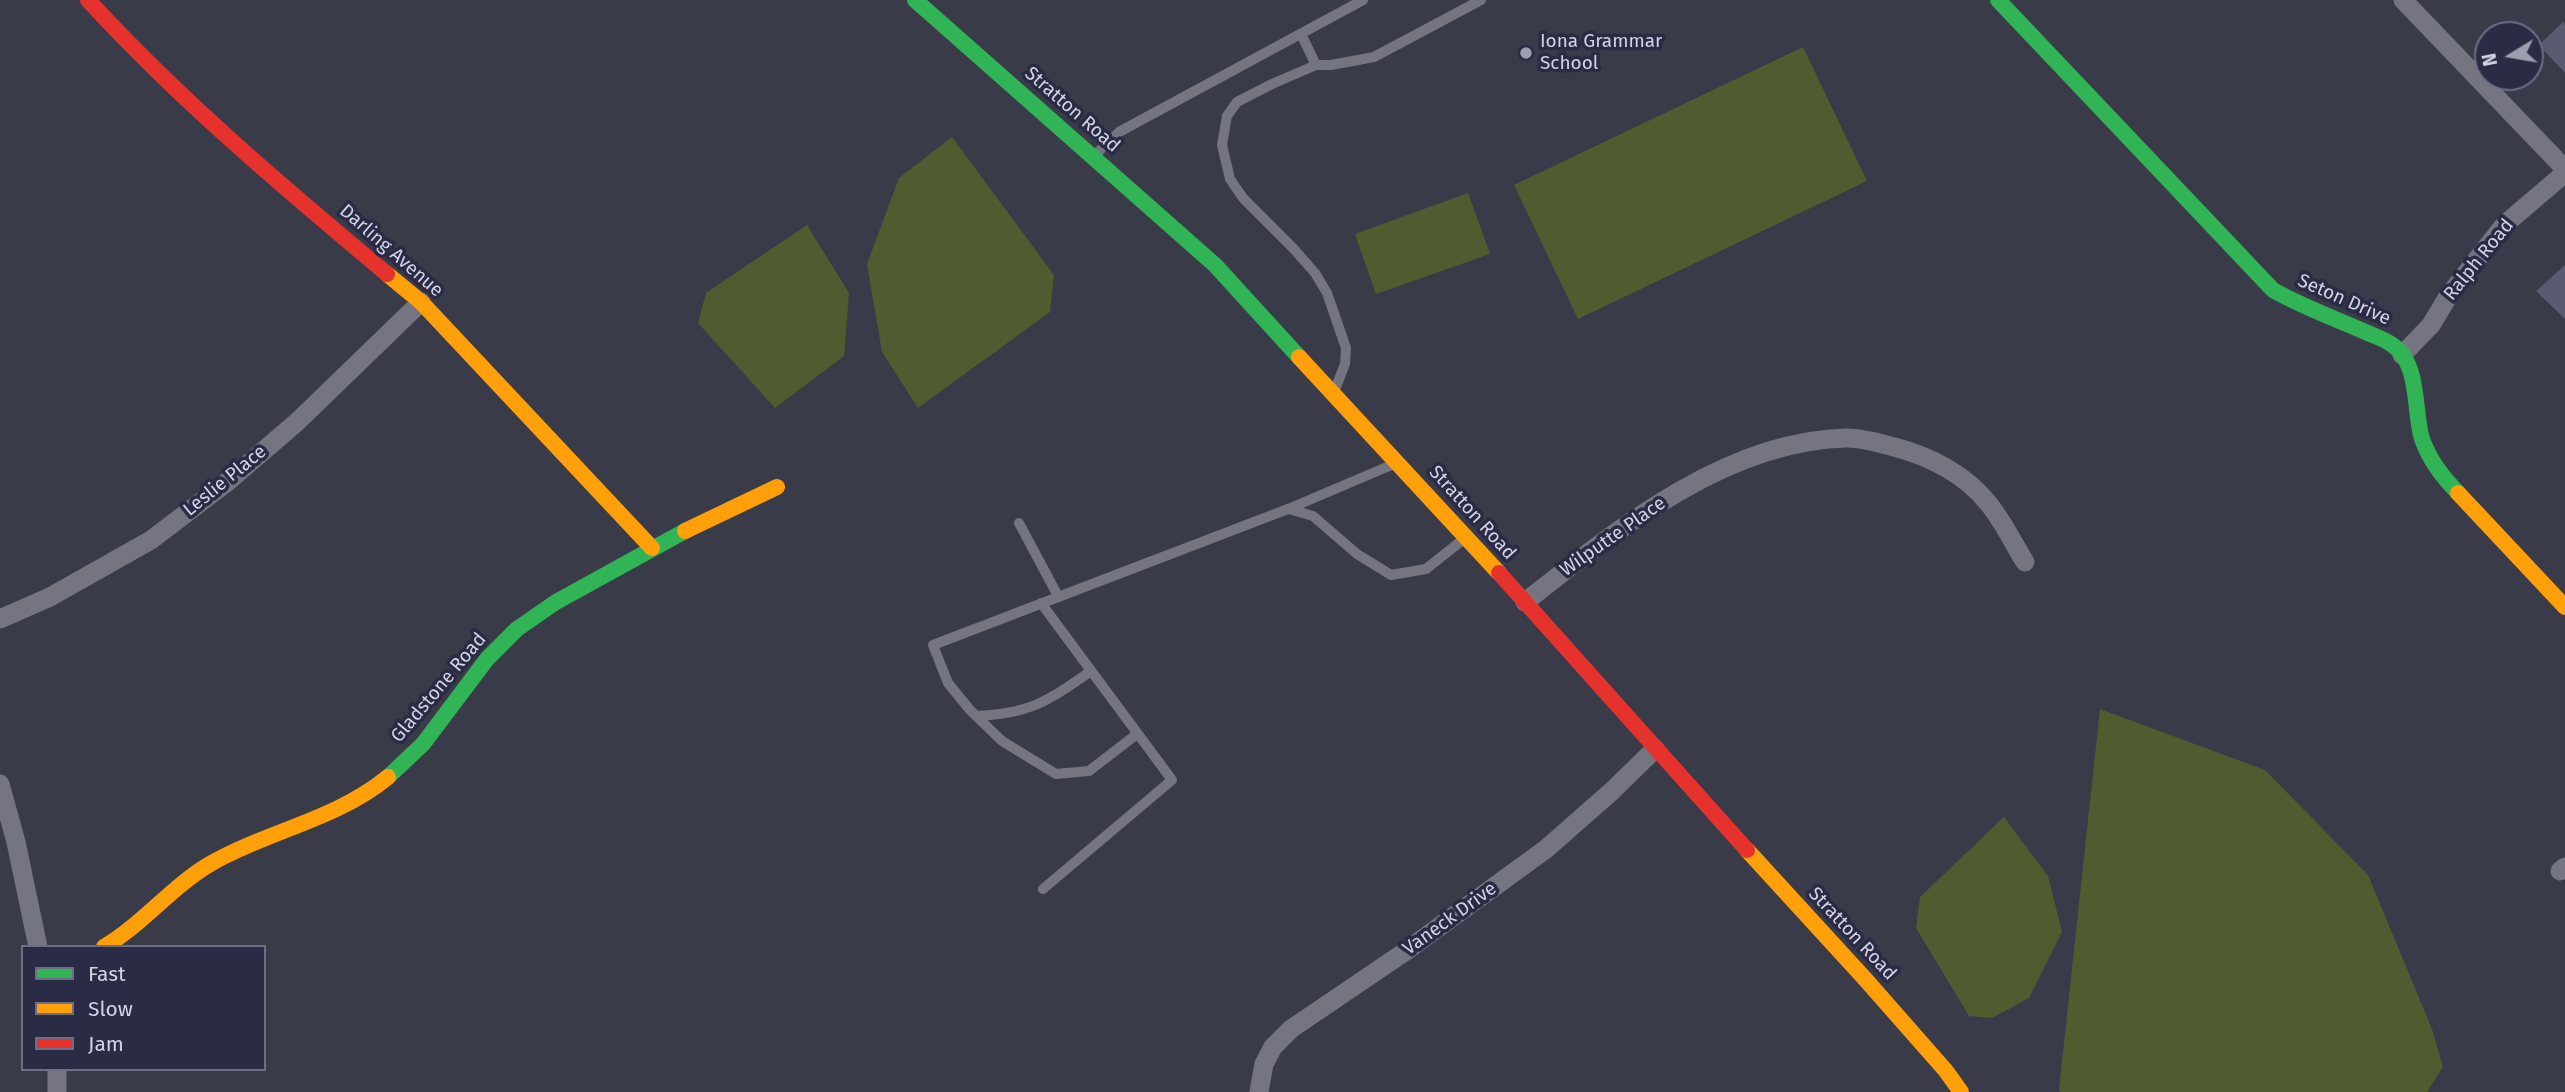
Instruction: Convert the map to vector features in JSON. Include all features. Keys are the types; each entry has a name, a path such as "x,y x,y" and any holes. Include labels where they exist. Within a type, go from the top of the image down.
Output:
{"street":[{"name":"Darling Avenue","path":"88,0 130,46 243,153 421,302 652,548"},
{"name":"Stratton Road","path":"915,0 1215,265 1525,602 1882,998 1961,1092"},
{"name":"Seton Drive","path":"1998,0 2273,290 2303,307 2318,310 2381,338 2392,344 2402,355"},
{"path":"2403,0 2565,171"},
{"name":"Ralph Road","path":"2402,355 2431,325 2449,295 2504,225 2565,171"},
{"name":"Leslie Place","path":"0,619 50,597 151,540 226,483 297,422 421,302"},
{"path":"2402,355 2411,373 2422,438 2435,468 2565,607"},
{"name":"Wilputte Place","path":"1525,602 1626,523 1686,488 1738,463 1818,440 1849,438 1909,450 1947,467 1988,502 2025,562"},
{"name":"Gladstone Road","path":"107,945 138,922 184,880 209,864 330,812 360,797 381,782 409,758 439,725 482,666 515,630 549,605 652,548 776,487"},
{"name":"Vaneck Drive","path":"1259,1092 1264,1064 1273,1047 1291,1029 1406,951 1546,849 1655,749"},
{"path":"0,784 16,842 38,945"},
{"path":"57,1071 57,1092"}],"lane":[{"path":"1093,156 1119,132 1363,0"},
{"path":"1334,393 1345,364 1346,348 1327,293 1315,273 1243,198 1230,179 1222,145 1227,116 1237,102 1316,65 1374,57 1481,0"},
{"path":"1301,34 1316,65"},
{"path":"1137,734 1090,771 1056,774 1002,741 976,716 948,683 933,645 1288,509 1397,463"},
{"path":"1288,509 1313,516 1357,554 1391,575 1426,569 1466,538"},
{"path":"1019,523 1058,596"},
{"path":"1041,603 1172,780 1043,889"},
{"path":"976,716 1006,715 1046,702 1091,671"}],"green space":[{"path":"1803,47 1867,181 1578,319 1514,185"},
{"path":"952,137 1054,275 1050,312 918,408 882,352 867,264 899,178"},
{"path":"1468,193 1490,254 1376,294 1355,234"},
{"path":"807,225 849,293 844,356 775,408 698,323 706,293"},
{"path":"2100,709 2265,770 2368,875 2432,1029 2443,1067 2427,1092 2061,1092 2059,1089"},
{"path":"2004,817 2048,876 2062,932 2029,998 1992,1018 1969,1016 1916,928 1920,897"}],"building":[{"path":"2563,22 2565,73 2544,50 2544,40"},
{"path":"2565,265 2565,319 2536,291"}],"traffic: fast":[{"path":"915,0 1215,265 1299,357"},
{"path":"1998,0 2273,290 2384,340 2401,352 2412,375 2419,427 2425,447 2437,468 2458,493"},
{"path":"388,777 423,744 487,659 517,629 556,602 685,531"}],"traffic: slow":[{"path":"387,274 421,302 652,548"},
{"path":"1299,357 1499,573"},
{"path":"685,531 777,487"},
{"path":"2458,493 2565,607"},
{"path":"107,945 132,928 182,883 210,864 324,815 368,792 388,777"},
{"path":"1747,850 1866,980 1946,1071 1961,1092"}],"traffic: jam":[{"path":"88,0 196,108 387,274"},
{"path":"1499,573 1747,850"}],"place":[{"name":"Iona Grammar School","path":"1526,53"}]}
